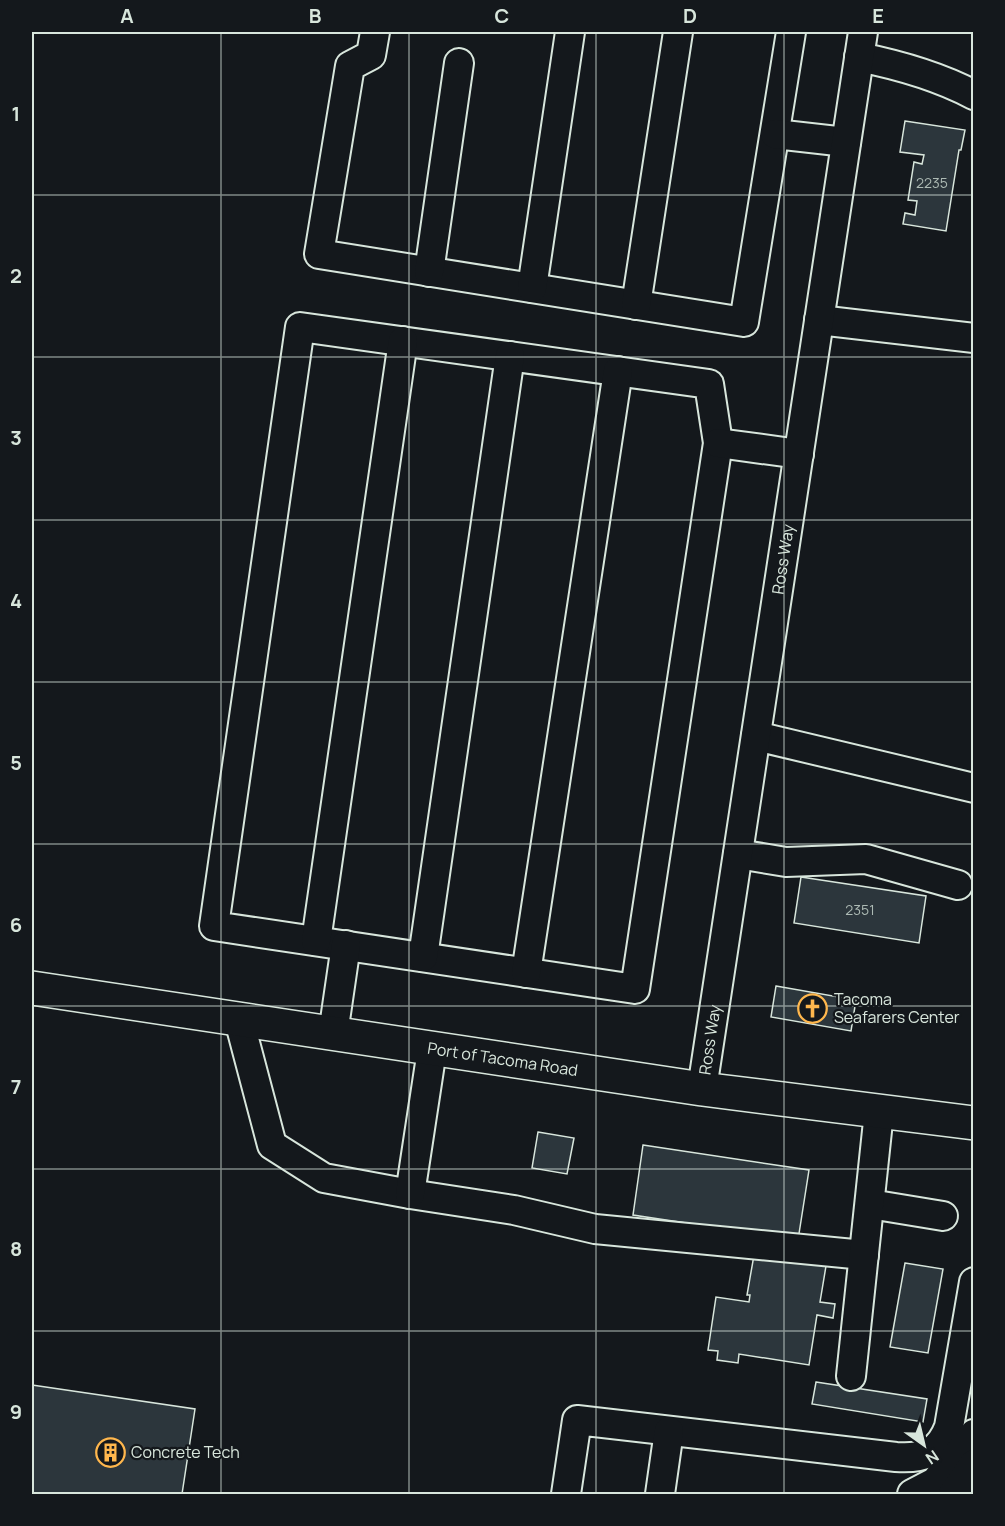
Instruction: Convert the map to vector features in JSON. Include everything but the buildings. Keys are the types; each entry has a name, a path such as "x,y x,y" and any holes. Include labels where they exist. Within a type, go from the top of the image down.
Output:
{"main road":[{"name":"Port of Tacoma Road","path":"32,988 702,1089 974,1123"}],"street":[{"path":"375,32 371,55 350,66 319,254 744,322 791,32"},
{"path":"532,288 570,32"},
{"path":"636,305 678,32"},
{"path":"861,44 884,62 948,81 974,95"},
{"name":"Ross Way","path":"702,1089 861,44"},
{"path":"429,272 459,63"},
{"path":"775,134 846,142"},
{"path":"819,320 974,339"},
{"path":"300,327 510,356 710,384 718,443 635,989 214,926 300,327"},
{"path":"316,941 403,341"},
{"path":"423,957 510,356"},
{"path":"526,973 618,371"},
{"path":"718,443 799,454"},
{"path":"756,736 974,788"},
{"path":"738,854 786,862 866,859 958,885"},
{"path":"333,1034 346,945"},
{"path":"239,1020 272,1145 324,1178 410,1194 513,1209 595,1229 864,1255"},
{"path":"410,1194 432,1050"},
{"path":"851,1376 879,1112"},
{"path":"870,1204 943,1216"},
{"path":"566,1494 577,1420 896,1457 926,1454 939,1445 949,1427 974,1282"},
{"path":"660,1494 669,1431"},
{"path":"912,1494 935,1482 974,1434"},
{"path":"953,1494 974,1464"}],"place":[{"name":"Tacoma Seafarers Center","path":"813,1008"},
{"name":"Concrete Tech","path":"110,1452"}]}
